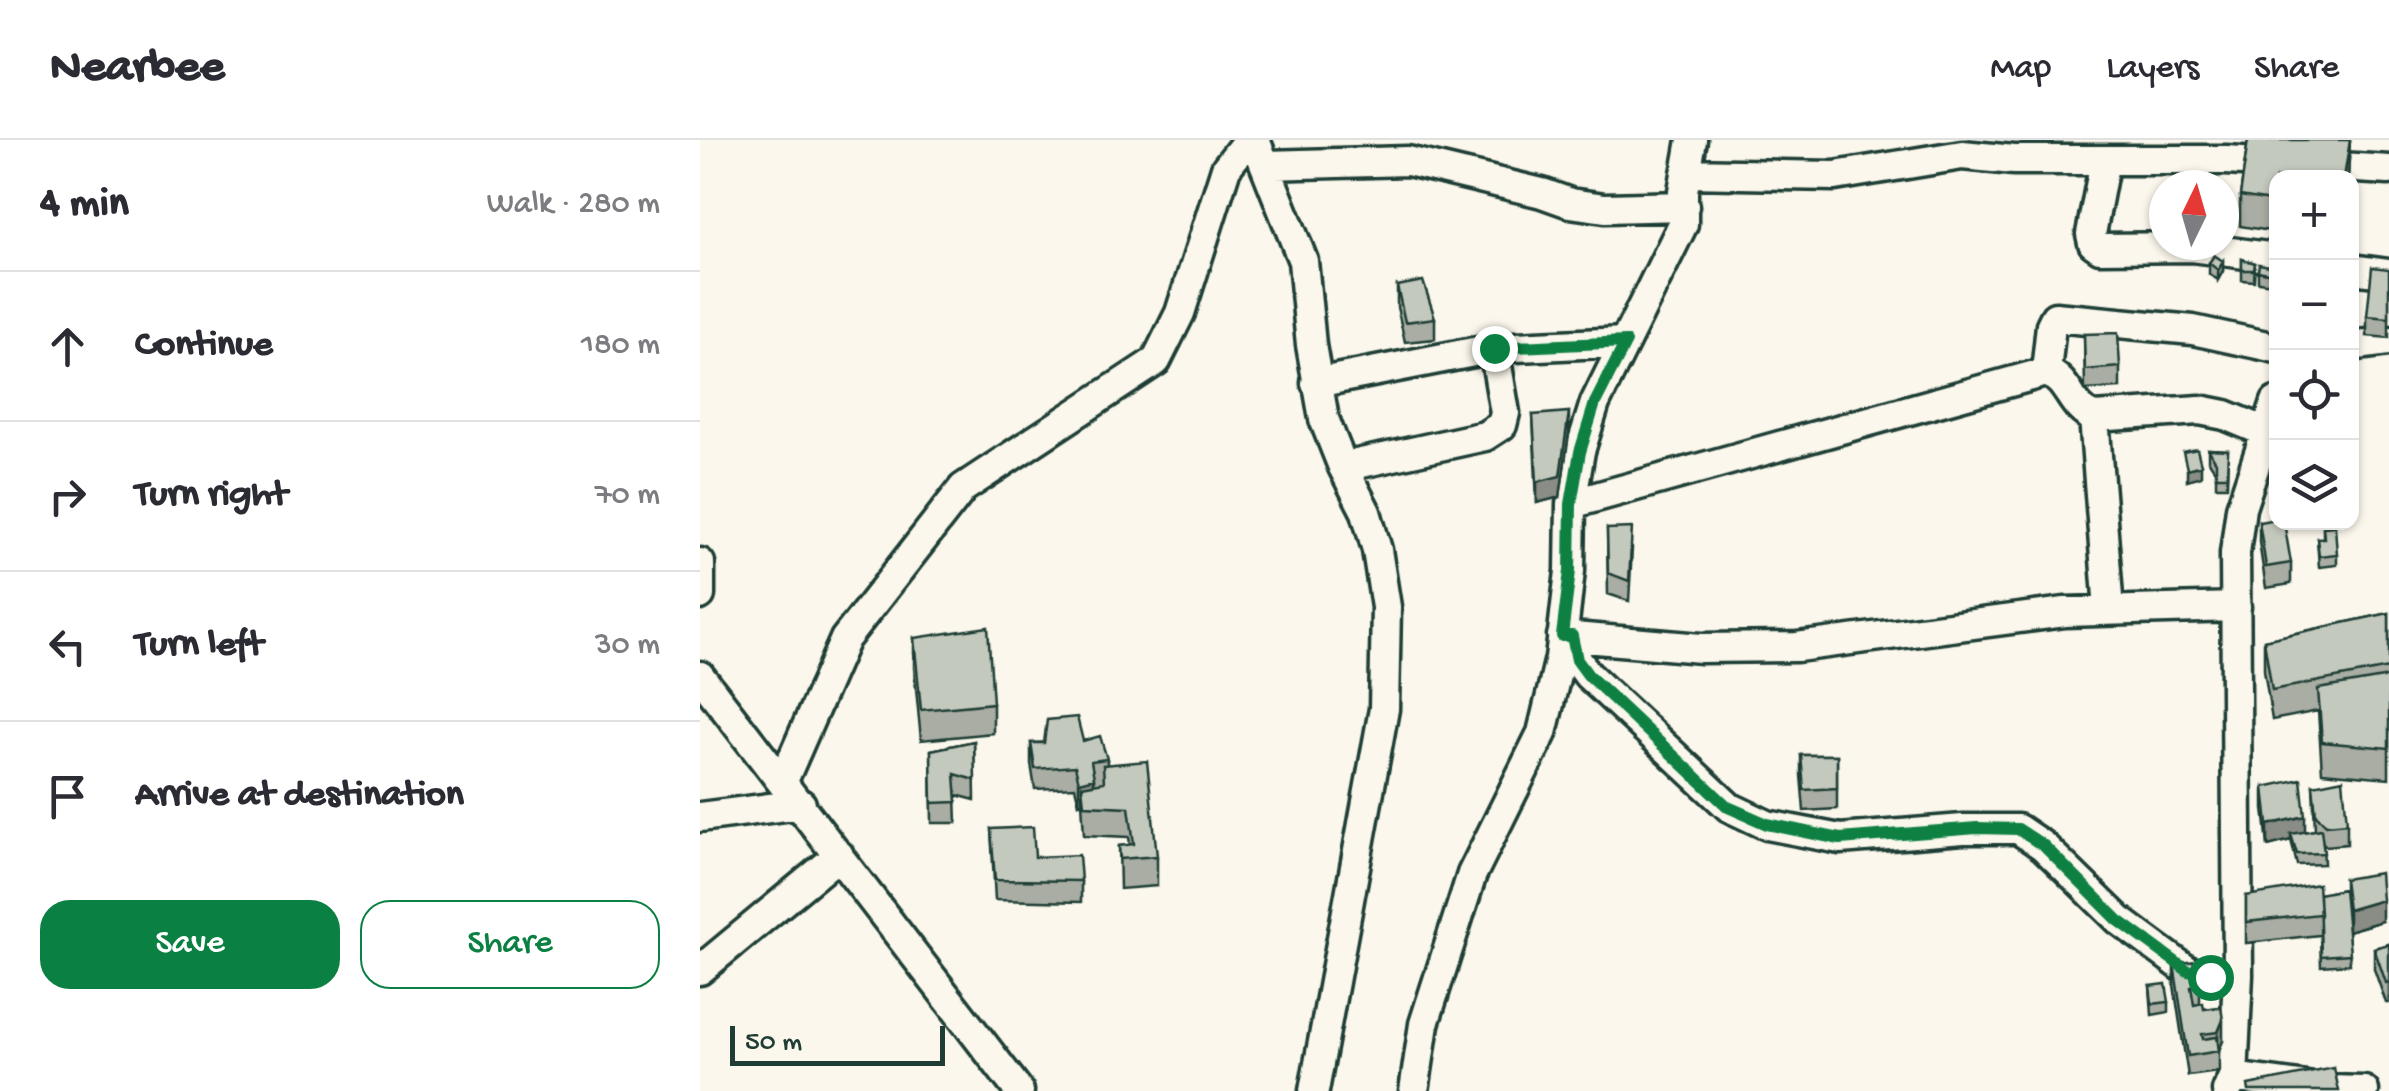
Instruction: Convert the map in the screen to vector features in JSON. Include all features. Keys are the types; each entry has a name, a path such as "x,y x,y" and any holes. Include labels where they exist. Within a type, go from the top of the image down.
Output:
{"street":[{"path":"1414,1091 1424,1024 1472,874 1542,733 1567,636 1571,504 1580,452 1595,403 1683,224 1692,140"},
{"path":"783,781 845,639 963,488 1156,361 1180,313 1226,168 1256,148 1408,162 1542,193 1570,204 1604,208 1684,206"},
{"path":"1256,148 1303,261 1316,383 1324,419 1366,512 1386,607 1384,709 1314,1091"},
{"path":"1686,173 1835,176 1962,155 2014,160 2226,160 2389,170"},
{"path":"2105,160 2092,234 2100,248 2192,247 2269,257"},
{"path":"2359,270 2389,274"},
{"path":"2046,372 2055,317 2193,330 2269,346"},
{"path":"2359,345 2389,341"},
{"path":"1316,383 1494,348 1626,342"},
{"path":"1343,467 1485,436 1502,426 1505,413 1494,348"},
{"path":"1571,504 2046,372 2063,383 2081,412 2094,417 2200,410 2266,432"},
{"path":"2094,417 2110,610"},
{"path":"2269,423 2241,508 2235,553 2236,608 2246,670 2247,913 2230,1084 2364,1091"},
{"path":"700,563 700,596"},
{"path":"1567,636 1685,648 1797,647 2065,612 2236,608"},
{"path":"1567,636 1588,675 1728,807 1767,824 1840,839 1977,828 2018,829 2044,846 2118,920 2188,971 2210,977 2238,975"},
{"path":"700,676 1020,1091"},
{"path":"700,816 801,804"},
{"path":"700,970 839,854"}],"building":[{"path":"2248,140 2350,140 2345,170 2269,170 2269,201 2240,196"},
{"path":"2242,259 2255,263 2254,270 2242,270"},
{"path":"2211,260 2223,261 2218,270 2209,263"},
{"path":"2259,264 2269,266 2269,273 2258,271"},
{"path":"2372,267 2389,269 2389,318 2367,316"},
{"path":"1423,281 1435,318 1405,322 1397,286"},
{"path":"2118,333 2120,367 2085,370 2084,334"},
{"path":"1569,412 1560,476 1537,482 1533,415"},
{"path":"2197,449 2201,465 2187,469 2183,452"},
{"path":"2208,449 2228,450 2227,476 2216,476 2216,462"},
{"path":"2269,520 2269,530 2285,530 2291,563 2266,567 2259,522"},
{"path":"1632,528 1629,581 1608,573 1607,529"},
{"path":"2323,530 2335,530 2337,554 2319,556 2317,538 2324,538"},
{"path":"2389,613 2389,668 2272,690 2264,640"},
{"path":"988,627 993,703 921,710 914,638"},
{"path":"2389,677 2389,748 2322,742 2318,689"},
{"path":"1077,717 1083,741 1100,736 1107,759 1091,761 1094,778 1079,782 1075,766 1035,769 1031,743 1044,743 1047,720"},
{"path":"974,741 975,780 955,774 957,802 932,803 931,750"},
{"path":"1801,755 1837,755 1837,788 1804,790"},
{"path":"1147,761 1157,856 1120,859 1119,846 1134,844 1129,807 1084,805 1082,786 1104,782 1103,765"},
{"path":"2301,779 2305,816 2268,825 2264,787"},
{"path":"2343,779 2347,823 2326,825 2316,815 2313,785"},
{"path":"1033,827 1035,857 1079,855 1081,881 995,880 991,829"},
{"path":"2321,829 2324,853 2297,854 2291,834"},
{"path":"2380,873 2382,900 2348,910 2344,879"},
{"path":"2318,884 2320,914 2246,922 2246,896"},
{"path":"2344,889 2350,954 2321,956 2319,894"},
{"path":"2389,944 2389,982 2386,983 2374,948"},
{"path":"2196,961 2200,985 2191,987 2194,1005 2203,1003 2204,1009 2221,1007 2223,1020 2218,1032 2202,1034 2203,1039 2217,1037 2219,1051 2188,1056 2174,964"},
{"path":"2166,984 2169,1002 2152,1004 2150,986"},
{"path":"2334,1068 2339,1091 2249,1091 2248,1085"}],"route":[{"path":"1494,348 1626,342 1595,403 1580,452 1571,504 1570,571 1562,636 1572,636 1577,660 1588,675 1728,807 1767,824 1840,839 1977,828 2018,829 2044,846 2118,920 2188,971 2210,977"}]}
